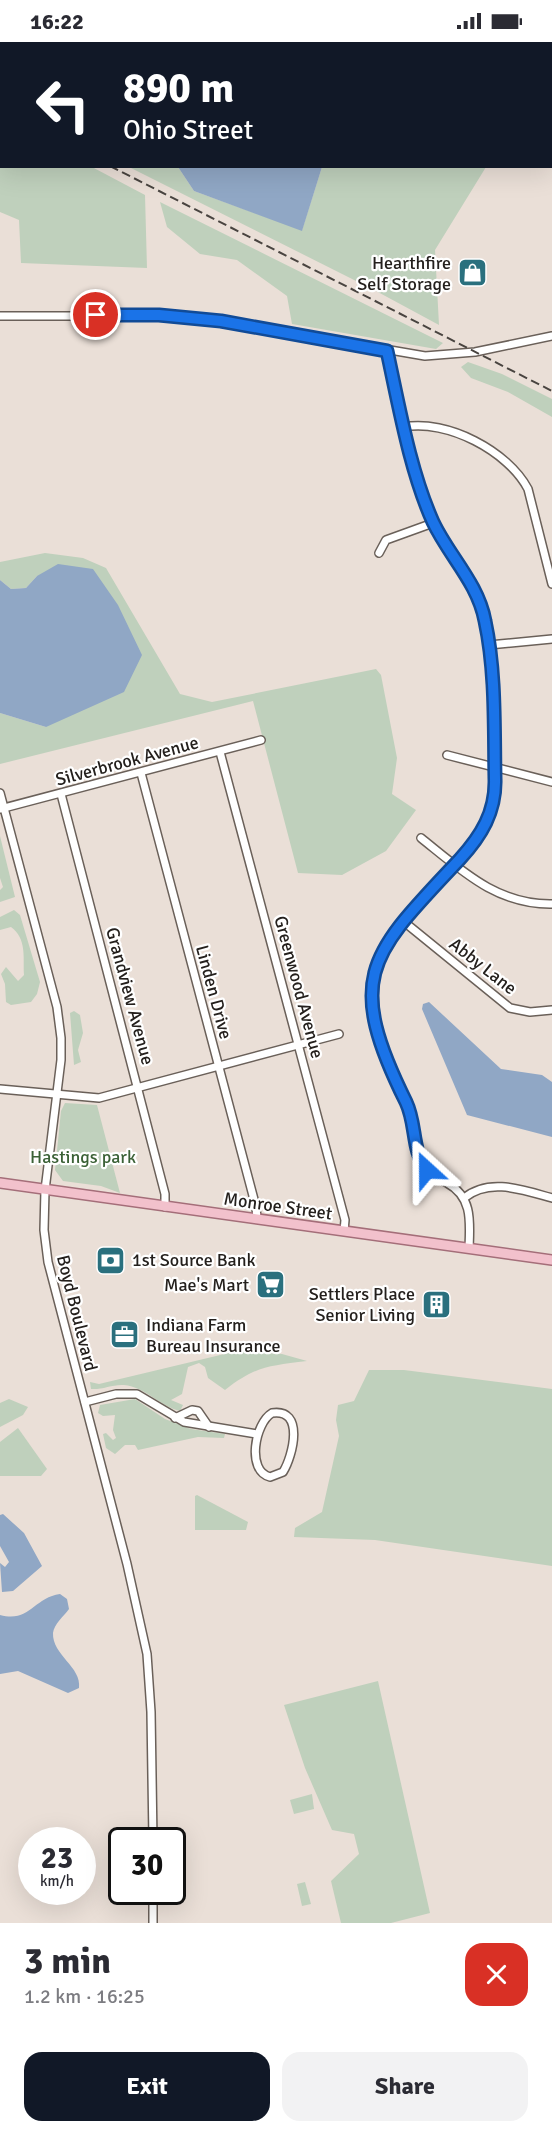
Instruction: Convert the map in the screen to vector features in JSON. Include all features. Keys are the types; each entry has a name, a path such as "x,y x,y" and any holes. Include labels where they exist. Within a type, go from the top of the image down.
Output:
{"main road":[{"name":"Monroe Street","path":"0,1183 552,1260"}],"street":[{"path":"0,316 179,316 221,321 398,353 457,355 552,336"},
{"path":"387,351 404,427 434,523 473,587 485,621 489,645 495,794 488,822 479,838 403,921 385,945 375,966 372,1015 383,1056 411,1113 418,1156 427,1170 453,1186 464,1198 469,1208 469,1248"},
{"path":"404,427 435,425 448,430 493,452 521,475 534,510 552,584"},
{"path":"379,553 386,540 434,523"},
{"path":"489,645 552,639"},
{"name":"Silverbrook Avenue","path":"2,809 261,740"},
{"name":"Greenwood Avenue","path":"220,752 345,1220 344,1231"},
{"path":"447,754 552,782"},
{"name":"Linden Drive","path":"141,773 256,1207 257,1219"},
{"name":"Boyd Boulevard","path":"0,794 2,809 57,1007 61,1060 45,1190 44,1230 48,1262 129,1573 147,1654 152,1712 153,1827"},
{"name":"Grandview Avenue","path":"61,794 139,1089 165,1194 165,1207"},
{"path":"421,838 473,879 502,896 535,904 552,904"},
{"name":"Abby Lane","path":"403,921 510,1008 530,1012 552,1010"},
{"path":"0,1089 57,1096 99,1098 339,1034"},
{"path":"464,1198 473,1190 494,1186 552,1198"},
{"path":"84,1402 116,1394 138,1394 176,1418 257,1434"},
{"path":"176,1418 192,1410 198,1411 209,1426"},
{"path":"272,1413 285,1414 292,1424 292,1448 286,1467 277,1476 265,1476 258,1468 257,1434 262,1422 272,1413"},
{"path":"153,1905 153,1923"}],"green space":[{"path":"0,168 94,168 145,195 147,268 21,263 19,220 0,212"},
{"path":"131,168 179,168 194,191 302,230 322,168 485,168 435,250 439,325"},
{"path":"160,202 443,343 436,349 292,324 287,296 237,260 200,254 167,227"},
{"path":"468,362 502,374 552,399 552,417 508,392 471,378 461,367"},
{"path":"45,553 83,558 106,568 180,694 212,702 376,669 381,675 397,758 392,794 416,810 386,851 342,875 298,873 253,701 0,764 0,713 46,727 37,576 26,588 11,589 0,580 0,562"},
{"path":"0,836 15,897 0,902 0,890 3,887 0,878"},
{"path":"14,910 20,915 40,982 37,994 31,1002 11,1005 6,1002 5,984 1,974 6,967 18,981 24,975 23,949 20,937 11,927 0,930 0,917"},
{"path":"74,1011 80,1015 83,1033 78,1050 81,1062 74,1065 70,1013"},
{"name":"Hastings park","path":"65,1103 97,1105 120,1193 101,1186 63,1181 55,1170 61,1111"},
{"path":"237,1351 282,1354 307,1361 263,1368 245,1376 225,1390 208,1378 205,1367 199,1363 188,1367 182,1394 171,1400 183,1405 180,1411 166,1406 139,1389 124,1385 91,1389 90,1382 99,1384"},
{"path":"369,1370 404,1370 552,1389 552,1566 375,1540 294,1537 295,1528 322,1512 339,1436 336,1420 338,1405 354,1401"},
{"path":"9,1399 28,1407 23,1415 0,1427 0,1403"},
{"path":"135,1399 165,1419 191,1429 225,1434 224,1438 198,1437 138,1450 135,1445 125,1445 115,1454 106,1448 103,1434 106,1433 113,1440 116,1438 113,1430 115,1415 103,1416 98,1413 100,1405"},
{"path":"18,1428 47,1469 41,1476 0,1476 0,1442"},
{"path":"195,1496 248,1522 246,1530 195,1530"},
{"path":"378,1681 430,1913 391,1923 341,1923 331,1881 359,1854 354,1834 332,1830 305,1768 284,1705"},
{"path":"312,1794 314,1809 294,1814 290,1800"},
{"path":"305,1882 311,1904 302,1906 297,1884"}],"water":[{"path":"179,168 322,168 302,231 194,191"},
{"path":"58,564 93,569 118,605 142,655 124,692 46,727 0,713 0,580 11,589 26,588 37,576"},
{"path":"429,1002 501,1069 542,1075 552,1082 552,1137 467,1115 422,1009 423,1004"},
{"path":"3,1514 24,1533 42,1566 13,1591 2,1592 0,1563 5,1567 9,1562 0,1546 0,1515"},
{"path":"60,1594 67,1599 69,1609 55,1626 54,1641 76,1674 79,1688 68,1693 18,1671 0,1674 0,1615 18,1616 43,1600"}],"railway":[{"path":"114,168 552,391"}],"place":[{"name":"Hearthfire Self Storage","path":"472,273"},
{"name":"1st Source Bank","path":"111,1260"},
{"name":"Mae's Mart","path":"270,1285"},
{"name":"Settlers Place Senior Living","path":"436,1304"},
{"name":"Indiana Farm Bureau Insurance","path":"125,1335"}],"route":[{"path":"96,315 159,315 221,321 387,351 402,419 427,507 443,540 466,574 482,609 489,645 494,726 495,794 486,825 479,838 423,896 385,945 373,972 372,1015 383,1056 411,1113 418,1156 427,1170"}]}
